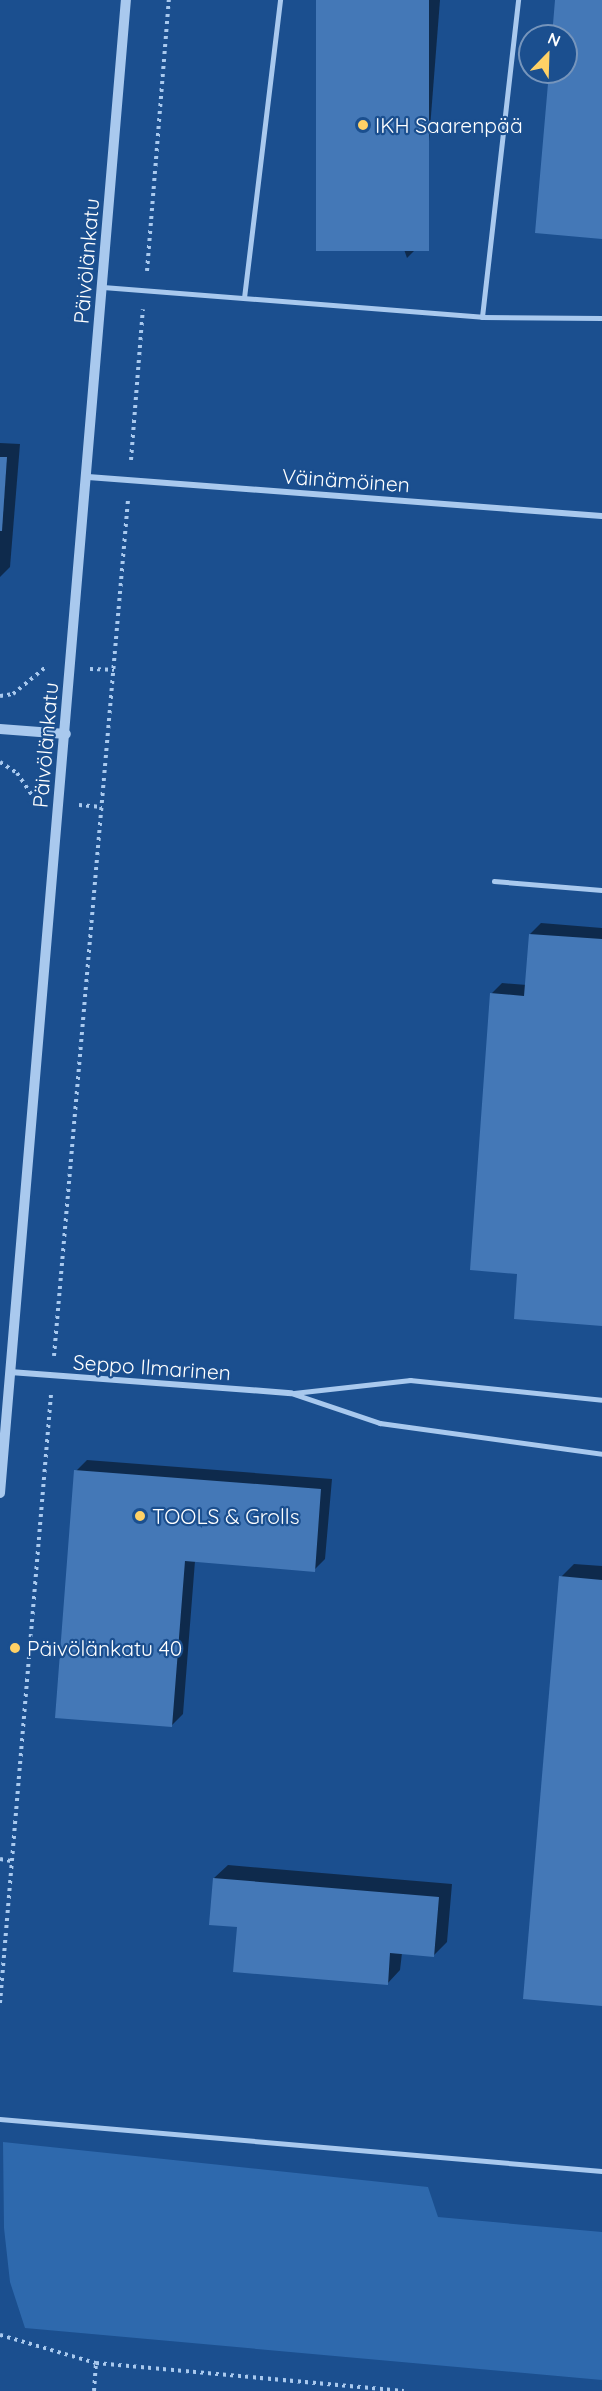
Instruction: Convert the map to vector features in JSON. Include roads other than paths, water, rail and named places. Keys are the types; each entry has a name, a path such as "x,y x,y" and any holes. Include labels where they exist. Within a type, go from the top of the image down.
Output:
{"street":[{"name":"Päivölänkatu","path":"0,1493 4,1407 10,1372 66,734 126,0"},
{"name":"Väinämöinen","path":"88,477 602,516"},
{"path":"0,729 66,734"},
{"name":"Seppo Ilmarinen","path":"10,1372 52,1377 291,1393"}],"lane":[{"path":"244,298 280,0"},
{"path":"482,317 518,0"},
{"path":"104,287 482,317 602,318"},
{"path":"494,881 602,890"},
{"path":"291,1393 410,1380 602,1400"},
{"path":"291,1393 380,1423 602,1454"},
{"path":"0,2119 602,2171"}],"place":[{"name":"IKH Saarenpää","path":"363,125"},
{"name":"TOOLS & Grolls","path":"140,1516"},
{"name":"Päivölänkatu 40","path":"15,1648"}]}
